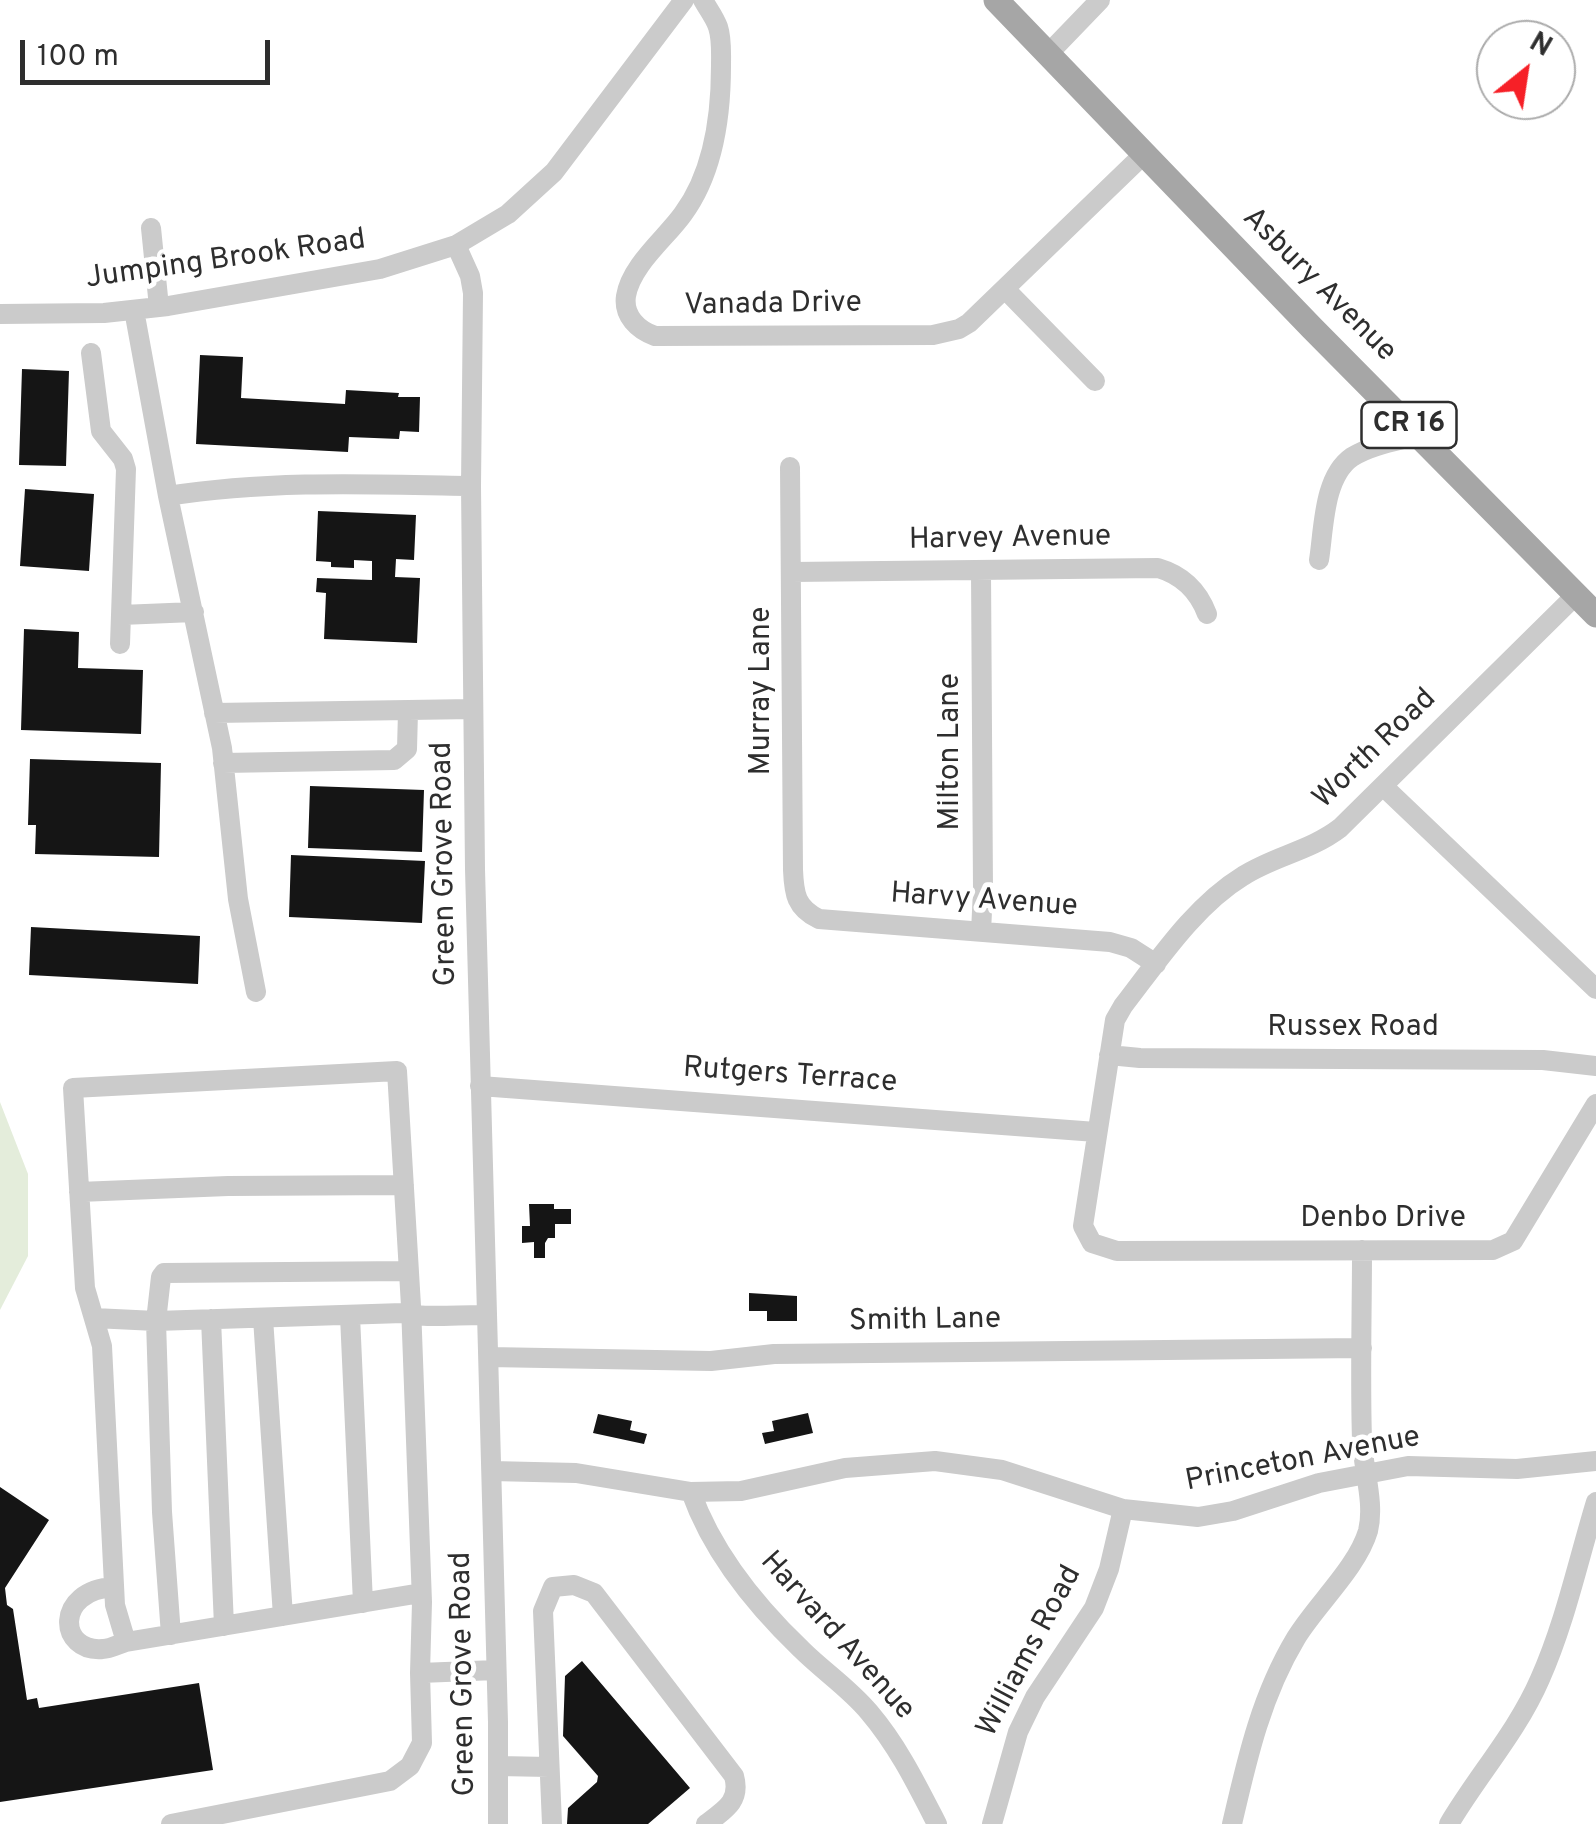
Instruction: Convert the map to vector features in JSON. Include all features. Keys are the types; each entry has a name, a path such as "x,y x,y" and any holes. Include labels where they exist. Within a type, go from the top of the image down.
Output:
{"main road":[{"name":"Asbury Avenue","path":"996,0 1143,155 1596,615"}],"street":[{"path":"456,245 508,214 554,172 684,0"},
{"name":"Vanada Drive","path":"703,0 719,28 720,43 721,85 708,164 685,211 630,283 626,305 637,326 664,338 933,334 959,329 969,324 1143,155"},
{"path":"1048,54 1100,0"},
{"path":"151,228 159,307"},
{"name":"Jumping Brook Road","path":"0,314 159,307 380,269 456,245"},
{"name":"Green Grove Road","path":"456,245 474,294 473,709 498,1824"},
{"path":"1005,289 1095,381"},
{"path":"134,310 223,762 238,899 256,992"},
{"path":"91,353 101,431 126,470 120,644"},
{"path":"1319,560 1330,490 1347,460 1364,450 1419,434"},
{"path":"116,451 158,445"},
{"name":"Murray Lane","path":"790,468 793,870 797,902 804,911"},
{"path":"168,496 216,488 316,483 471,486"},
{"name":"Harvey Avenue","path":"792,572 1158,568 1190,585 1207,614"},
{"name":"Milton Lane","path":"981,571 981,932"},
{"name":"Worth Road","path":"1092,1242 1085,1234 1083,1216 1115,1020 1156,964 1222,891 1257,868 1306,850 1328,837 1384,787 1576,595"},
{"path":"121,615 194,612"},
{"path":"214,713 473,709"},
{"path":"223,762 394,760 408,749 408,712"},
{"path":"1384,787 1596,989"},
{"name":"Harvy Avenue","path":"804,911 819,920 1110,942 1131,948 1156,964"},
{"name":"Russex Road","path":"1109,1055 1543,1060 1596,1066"},
{"path":"126,1642 115,1605 102,1346 85,1288 73,1088 397,1071 412,1316 422,1743 410,1766 390,1781 171,1824"},
{"name":"Rutgers Terrace","path":"480,1086 1096,1132"},
{"name":"Denbo Drive","path":"1092,1242 1116,1251 1494,1250 1513,1240 1596,1104"},
{"path":"79,1192 404,1185"},
{"path":"1232,1824 1249,1749 1269,1688 1298,1634 1353,1560 1367,1532 1370,1513 1364,1476 1362,1250"},
{"path":"172,1634 162,1512 156,1320 158,1284 164,1273 410,1271"},
{"path":"94,1318 156,1320 403,1313 487,1316"},
{"path":"350,1316 363,1603"},
{"path":"264,1318 283,1616"},
{"path":"211,1319 224,1626"},
{"name":"Smith Lane","path":"489,1357 711,1361 774,1354 1362,1348"},
{"name":"Princeton Avenue","path":"492,1471 576,1473 691,1492 741,1491 845,1468 934,1461 1002,1470 1123,1509 1166,1516 1216,1514 1319,1483 1408,1466 1517,1469 1596,1461"},
{"name":"Harvard Avenue","path":"691,1492 706,1533 764,1609 804,1652 850,1691 884,1731 937,1824"},
{"path":"1450,1824 1521,1716 1539,1681 1561,1624 1596,1502"},
{"name":"Williams Road","path":"992,1824 1018,1732 1035,1697 1094,1608 1123,1509"},
{"path":"552,1824 543,1612 553,1588 574,1585 594,1592 734,1776 738,1790 732,1804 706,1824"},
{"path":"114,1587 97,1588 80,1596 70,1609 67,1623 71,1634 88,1648 102,1650 126,1642 421,1593"},
{"path":"420,1673 496,1670"},
{"path":"498,1766 549,1767"}],"green space":[{"path":"0,1102 28,1174 28,1256 0,1310"}],"building":[{"path":"200,355 243,357 241,398 345,404 346,390 420,397 419,432 400,431 399,439 349,437 348,452 196,444"},
{"path":"22,369 69,371 66,466 19,465"},
{"path":"25,489 94,494 89,571 20,566"},
{"path":"318,511 416,515 414,560 396,559 395,577 420,578 417,643 324,639 326,593 316,592 317,578 372,580 372,561 354,560 354,568 331,567 331,562 316,561"},
{"path":"24,629 79,632 78,668 143,670 141,734 21,730"},
{"path":"30,759 161,763 159,857 35,854 36,825 28,825"},
{"path":"310,786 424,790 422,852 308,848"},
{"path":"291,855 425,861 422,923 289,917"},
{"path":"31,927 200,936 198,984 29,975"},
{"path":"529,1204 571,1209 571,1224 555,1224 555,1238 548,1238 545,1243 545,1258 534,1258 534,1242 522,1243 522,1226 530,1226"},
{"path":"749,1293 797,1296 797,1321 767,1321 767,1311 749,1311"},
{"path":"808,1413 813,1433 765,1444 762,1433 774,1431 772,1421"},
{"path":"598,1414 632,1421 630,1430 647,1434 644,1444 593,1433"},
{"path":"0,1487 49,1520 5,1588 7,1605 13,1609 27,1700 37,1698 39,1708 199,1683 213,1770 0,1802"},
{"path":"582,1661 690,1788 648,1824 567,1824 568,1808 597,1782 598,1776 563,1736 565,1676"}]}
